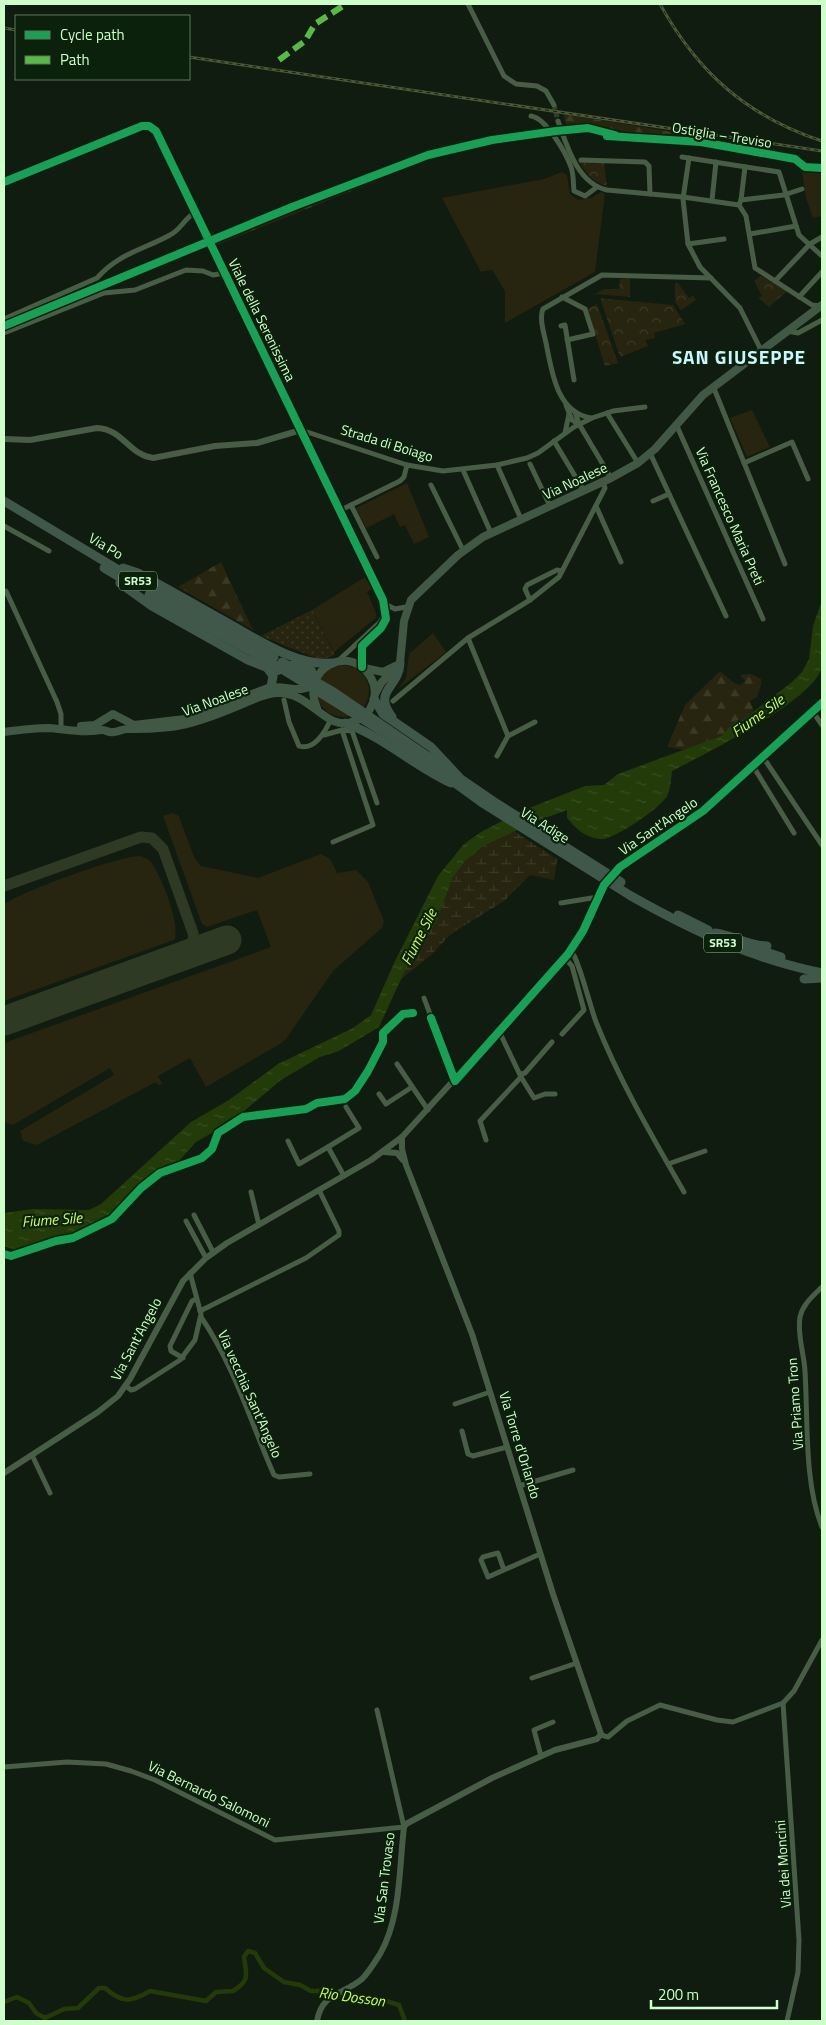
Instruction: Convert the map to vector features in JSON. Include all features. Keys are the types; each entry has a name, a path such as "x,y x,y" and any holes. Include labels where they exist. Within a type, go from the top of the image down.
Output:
{"highway":[{"name":"Via Po","path":"4,501 168,606 271,663"},
{"name":"Via Po","path":"4,507 100,562"},
{"path":"100,562 138,573 276,650 318,664 334,663"},
{"path":"271,663 276,671 299,664 312,670 314,682"},
{"path":"270,688 273,676 271,663"},
{"name":"Via Adige","path":"271,663 335,692 396,732 462,784 687,926 754,956 822,974"},
{"path":"395,722 386,710 384,701 387,689 400,671 400,664"},
{"path":"375,696 383,714 431,747 462,784"},
{"path":"344,727 369,733 435,776 462,784"},
{"name":"Via Adige","path":"633,893 715,933 771,954 822,968"},
{"path":"715,933 731,935 758,946 767,946"},
{"path":"804,980 822,978"}],"main road":[{"name":"Via Noalese","path":"400,664 404,622 411,600 463,550 491,533 612,478 638,463 650,453 713,386 822,306"},
{"path":"316,708 313,696 314,682 322,670 334,663 350,662 363,668 383,672 397,664 400,654 401,622 406,607 411,600"},
{"path":"330,721 344,727 361,718 372,706 381,683 400,664"},
{"path":"363,668 372,680 375,696"},
{"name":"Via Noalese","path":"120,718 134,725 185,719 270,688 302,690 314,682"},
{"name":"Via Noalese","path":"118,731 187,724 273,693 295,695 316,708 330,721"},
{"path":"4,727 34,724 61,727 89,732 106,730 113,732 118,731 121,726 120,718 110,714 104,720 90,726 61,727 40,728 4,732"},
{"path":"104,720 106,730"}],"street":[{"path":"468,4 504,76 516,84 537,86 546,91 554,105"},
{"path":"531,116 537,117 549,127 572,170 574,191 585,196 597,187"},
{"path":"558,121 573,160 597,187 740,203 786,195 802,189"},
{"name":"Viale della Serenissima","path":"4,182 130,130 149,126 162,140 340,510 386,612"},
{"path":"682,157 779,172 799,235 822,256"},
{"path":"688,158 683,197 688,244 699,265 740,308 761,350"},
{"path":"581,160 645,162 649,166 650,194"},
{"path":"712,200 716,162"},
{"path":"746,167 740,203 746,216 755,268 814,306 822,306"},
{"path":"4,319 97,278 105,269 126,255 171,235 196,212"},
{"path":"750,234 796,226"},
{"path":"776,281 810,244 822,237"},
{"path":"688,244 724,240"},
{"name":"Viale della Serenissima","path":"4,333 104,293 135,290 186,270 203,271 213,275 225,273"},
{"path":"800,297 822,272"},
{"path":"612,478 576,423 572,420 555,383 541,316 544,308 600,276 711,278"},
{"path":"562,297 585,310 593,334 567,340"},
{"path":"804,318 805,326 812,325"},
{"path":"787,331 798,333 822,320"},
{"path":"561,326 565,325 574,380"},
{"path":"713,386 785,564"},
{"path":"565,402 575,412 592,418"},
{"name":"Strada di Boiago","path":"4,439 30,440 96,428 108,428 144,456 159,458 215,446 257,443 301,430 407,464 443,471 464,470 527,458 538,454 576,423 607,413 645,407"},
{"path":"564,434 569,423 569,412"},
{"path":"575,412 576,423"},
{"path":"607,413 638,463"},
{"name":"Via Francesco Maria Preti","path":"676,424 763,618"},
{"path":"307,442 310,432"},
{"path":"554,441 584,491"},
{"path":"744,464 792,442 808,479"},
{"path":"650,453 726,616"},
{"path":"340,510 400,481 404,477 407,464"},
{"path":"530,464 550,506"},
{"path":"496,465 521,519"},
{"path":"464,470 491,533"},
{"path":"393,700 468,638 530,600 559,577 605,488 603,482"},
{"path":"431,485 463,550"},
{"path":"653,501 670,494"},
{"path":"351,505 377,556"},
{"path":"596,506 621,562"},
{"path":"4,526 48,551"},
{"path":"530,600 525,589 527,585 557,570 562,571"},
{"path":"6,592 51,687 61,714 61,727"},
{"path":"384,604 395,609 406,607"},
{"path":"334,663 380,622 386,612"},
{"path":"363,668 362,646 385,623 386,612"},
{"path":"468,638 508,736"},
{"path":"284,700 289,722 299,746 307,746 324,735 344,727 352,731 377,804"},
{"name":"Via Sant'Angelo","path":"4,1473 104,1408 126,1386 173,1297 190,1273 213,1252 384,1152 402,1137 565,958 583,931 598,897 609,879 624,863 698,816 822,703"},
{"path":"813,712 822,725"},
{"path":"324,735 330,721"},
{"path":"497,756 508,736 534,722"},
{"path":"333,842 373,825 344,727"},
{"path":"763,757 822,845"},
{"path":"753,766 794,833"},
{"path":"561,903 598,897"},
{"path":"571,950 576,959 588,1001 611,1059 632,1102 684,1192"},
{"path":"562,1034 584,1010 572,966 565,958"},
{"path":"424,998 455,1081"},
{"path":"499,1031 534,1098 545,1094 555,1094"},
{"path":"486,1140 480,1121 552,1042"},
{"path":"397,1064 428,1110"},
{"path":"379,1094 386,1104 412,1086"},
{"path":"288,1141 299,1164 359,1128 346,1107"},
{"name":"Via Torre d'Orlando","path":"402,1137 400,1152 472,1334 540,1554 600,1735"},
{"path":"394,1144 400,1152"},
{"path":"328,1147 344,1176"},
{"path":"384,1152 400,1152"},
{"path":"668,1164 705,1152"},
{"path":"200,1311 306,1258 339,1235 339,1231 319,1190"},
{"path":"251,1192 259,1224"},
{"path":"194,1215 213,1252"},
{"path":"186,1221 206,1258"},
{"name":"Via vecchia Sant'Angelo","path":"126,1386 131,1390 135,1390 183,1358 195,1340 201,1318 190,1273"},
{"name":"Via Priamo Tron","path":"822,1287 806,1304 799,1326 805,1370 805,1406 814,1501 822,1527"},
{"path":"183,1358 171,1351 170,1346 192,1302 196,1299"},
{"name":"Via vecchia Sant'Angelo","path":"201,1318 213,1335 253,1422 274,1475 278,1477 310,1474"},
{"path":"455,1404 490,1392"},
{"path":"462,1431 468,1454 473,1456 507,1446"},
{"path":"32,1455 50,1492"},
{"path":"519,1486 573,1470"},
{"path":"504,1570 498,1553 483,1557 481,1560 488,1576 504,1570 540,1554"},
{"path":"600,1735 611,1735 626,1721 660,1706 733,1722 783,1703 794,1691 822,1640"},
{"path":"532,1678 577,1663"},
{"name":"Via dei Moncini","path":"783,1703 799,1940 798,1972 788,2021"},
{"path":"376,1710 404,1827"},
{"path":"541,1756 534,1730 537,1726 553,1722"},
{"name":"Via Bernardo Salomoni","path":"4,1767 68,1762 106,1764 155,1780 275,1840 404,1827 492,1778 555,1750 600,1735"},
{"name":"Via San Trovaso","path":"317,2021 323,2003 336,1993 361,1979 380,1954 389,1936 404,1827"}],"green space":[{"path":"563,114 758,146 757,151 692,139 617,134 591,128 567,128"},
{"path":"463,141 464,143 469,141 471,148 421,163 217,245 212,235 425,150"},
{"path":"579,162 604,162 607,186 598,183 591,177"},
{"path":"807,167 822,169 822,216 813,218 806,198 802,170"},
{"path":"562,172 567,175 570,194 578,200 591,198 601,192 605,194 595,272 505,323 505,291 492,270 481,272 442,198 544,179"},
{"path":"761,276 787,291 769,307 759,298 762,296 754,281"},
{"path":"620,279 630,279 630,297 595,294 605,289 619,289"},
{"path":"675,283 678,283 689,298 693,296 696,300 681,310 675,302"},
{"path":"600,298 673,305 685,324 654,333 655,338 645,340 648,346 620,357"},
{"path":"597,304 618,363 605,366 587,309"},
{"path":"752,410 770,447 747,457 730,418"},
{"path":"407,483 429,537 414,544 405,525 400,527 394,514 366,528 356,508"},
{"path":"221,562 253,630 178,587"},
{"path":"365,577 372,589 367,592 376,613 376,618 334,652 312,610"},
{"path":"312,610 335,655 324,659 316,658 261,636"},
{"path":"433,633 446,652 398,689 406,678 409,654"},
{"path":"338,665 348,665 357,669 365,677 369,691 365,705 357,713 348,717 338,717 329,713 321,705 317,696 317,686 321,677 329,669"},
{"path":"720,671 734,683 740,685 745,681 740,675 751,674 761,679 757,697 750,701 754,711 744,719 735,721 721,736 686,750 667,747 685,705"},
{"path":"172,813 179,816 194,857 201,866 258,878 321,854 330,859 337,873 356,870 368,882 384,921 382,928 333,971 286,1039 280,1044 206,1087 190,1058 158,1076 162,1083 159,1086 156,1082 37,1145 23,1141 20,1131 114,1075 110,1068 13,1125 4,1122 4,1043 271,947 257,910 207,927 202,924 163,816"},
{"path":"514,831 557,859 554,880 530,875 504,901 451,934 432,954 399,981 413,953 436,923 452,879 465,861 484,846"},
{"path":"140,856 150,861 154,867 169,900 175,924 176,934 174,940 4,1001 4,904 71,875 111,862"}],"water":[{"name":"Fiume Sile","path":"822,600 824,645 821,669 813,682 798,696 755,726 672,771 668,794 649,814 617,834 608,838 597,839 578,829 567,818 567,810 534,822 484,846 465,861 452,879 436,923 413,953 379,1027 339,1051 320,1057 281,1080 231,1122 196,1142 178,1162 138,1184 112,1214 84,1230 42,1241 18,1251 4,1246 4,1213 33,1209 89,1210 101,1204 191,1122 229,1100 278,1064 353,1028 371,1015 395,961 438,876 464,844 481,832 519,812 585,786 604,785 618,774 721,736 735,721 744,719 802,672 809,659 813,626"}],"waterway":[{"name":"Rio Dosson","path":"4,2002 17,1997 29,2003 36,2013 45,2018 64,2009 78,2008 99,1988 105,1988 117,1997 127,2000 150,1991 206,2001 216,1992 233,1991 243,1983 246,1976 244,1957 248,1951 255,1953 264,1968 284,1982 300,1985 311,1991 332,1991 338,1996 383,2000 399,2005 405,2021"}],"taxiway":[{"path":"4,886 141,837 152,838 163,849 193,933 192,945 185,954 177,958"}],"runway":[{"path":"4,1021 227,940"}],"tunnel":[{"path":"554,105 558,121"}],"railway":[{"path":"660,4 691,51 727,89 770,119 822,141"},
{"path":"4,28 15,30"},
{"path":"190,57 822,151"}],"marked path":[{"path":"279,60 305,41 315,24 346,4"}],"cycle path":[{"path":"4,182 142,126 149,126 156,131 383,600 386,619 381,628 362,646 362,667"},
{"path":"4,326 292,207 428,155 492,140 556,131 588,128 615,135"},
{"name":"Ostiglia – Treviso","path":"607,136 701,142 795,159 805,167 822,168"},
{"path":"431,1018 455,1081 568,954 583,931 604,885 620,867 703,811 822,703"},
{"path":"4,1254 11,1256 56,1241 73,1238 112,1219 141,1188 160,1173 202,1158 212,1149 218,1133 243,1117 306,1109 317,1103 345,1099 355,1091 368,1071 383,1042 383,1033 403,1014 413,1013"}],"district":[{"name":"SAN GIUSEPPE","path":"739,357"}]}
